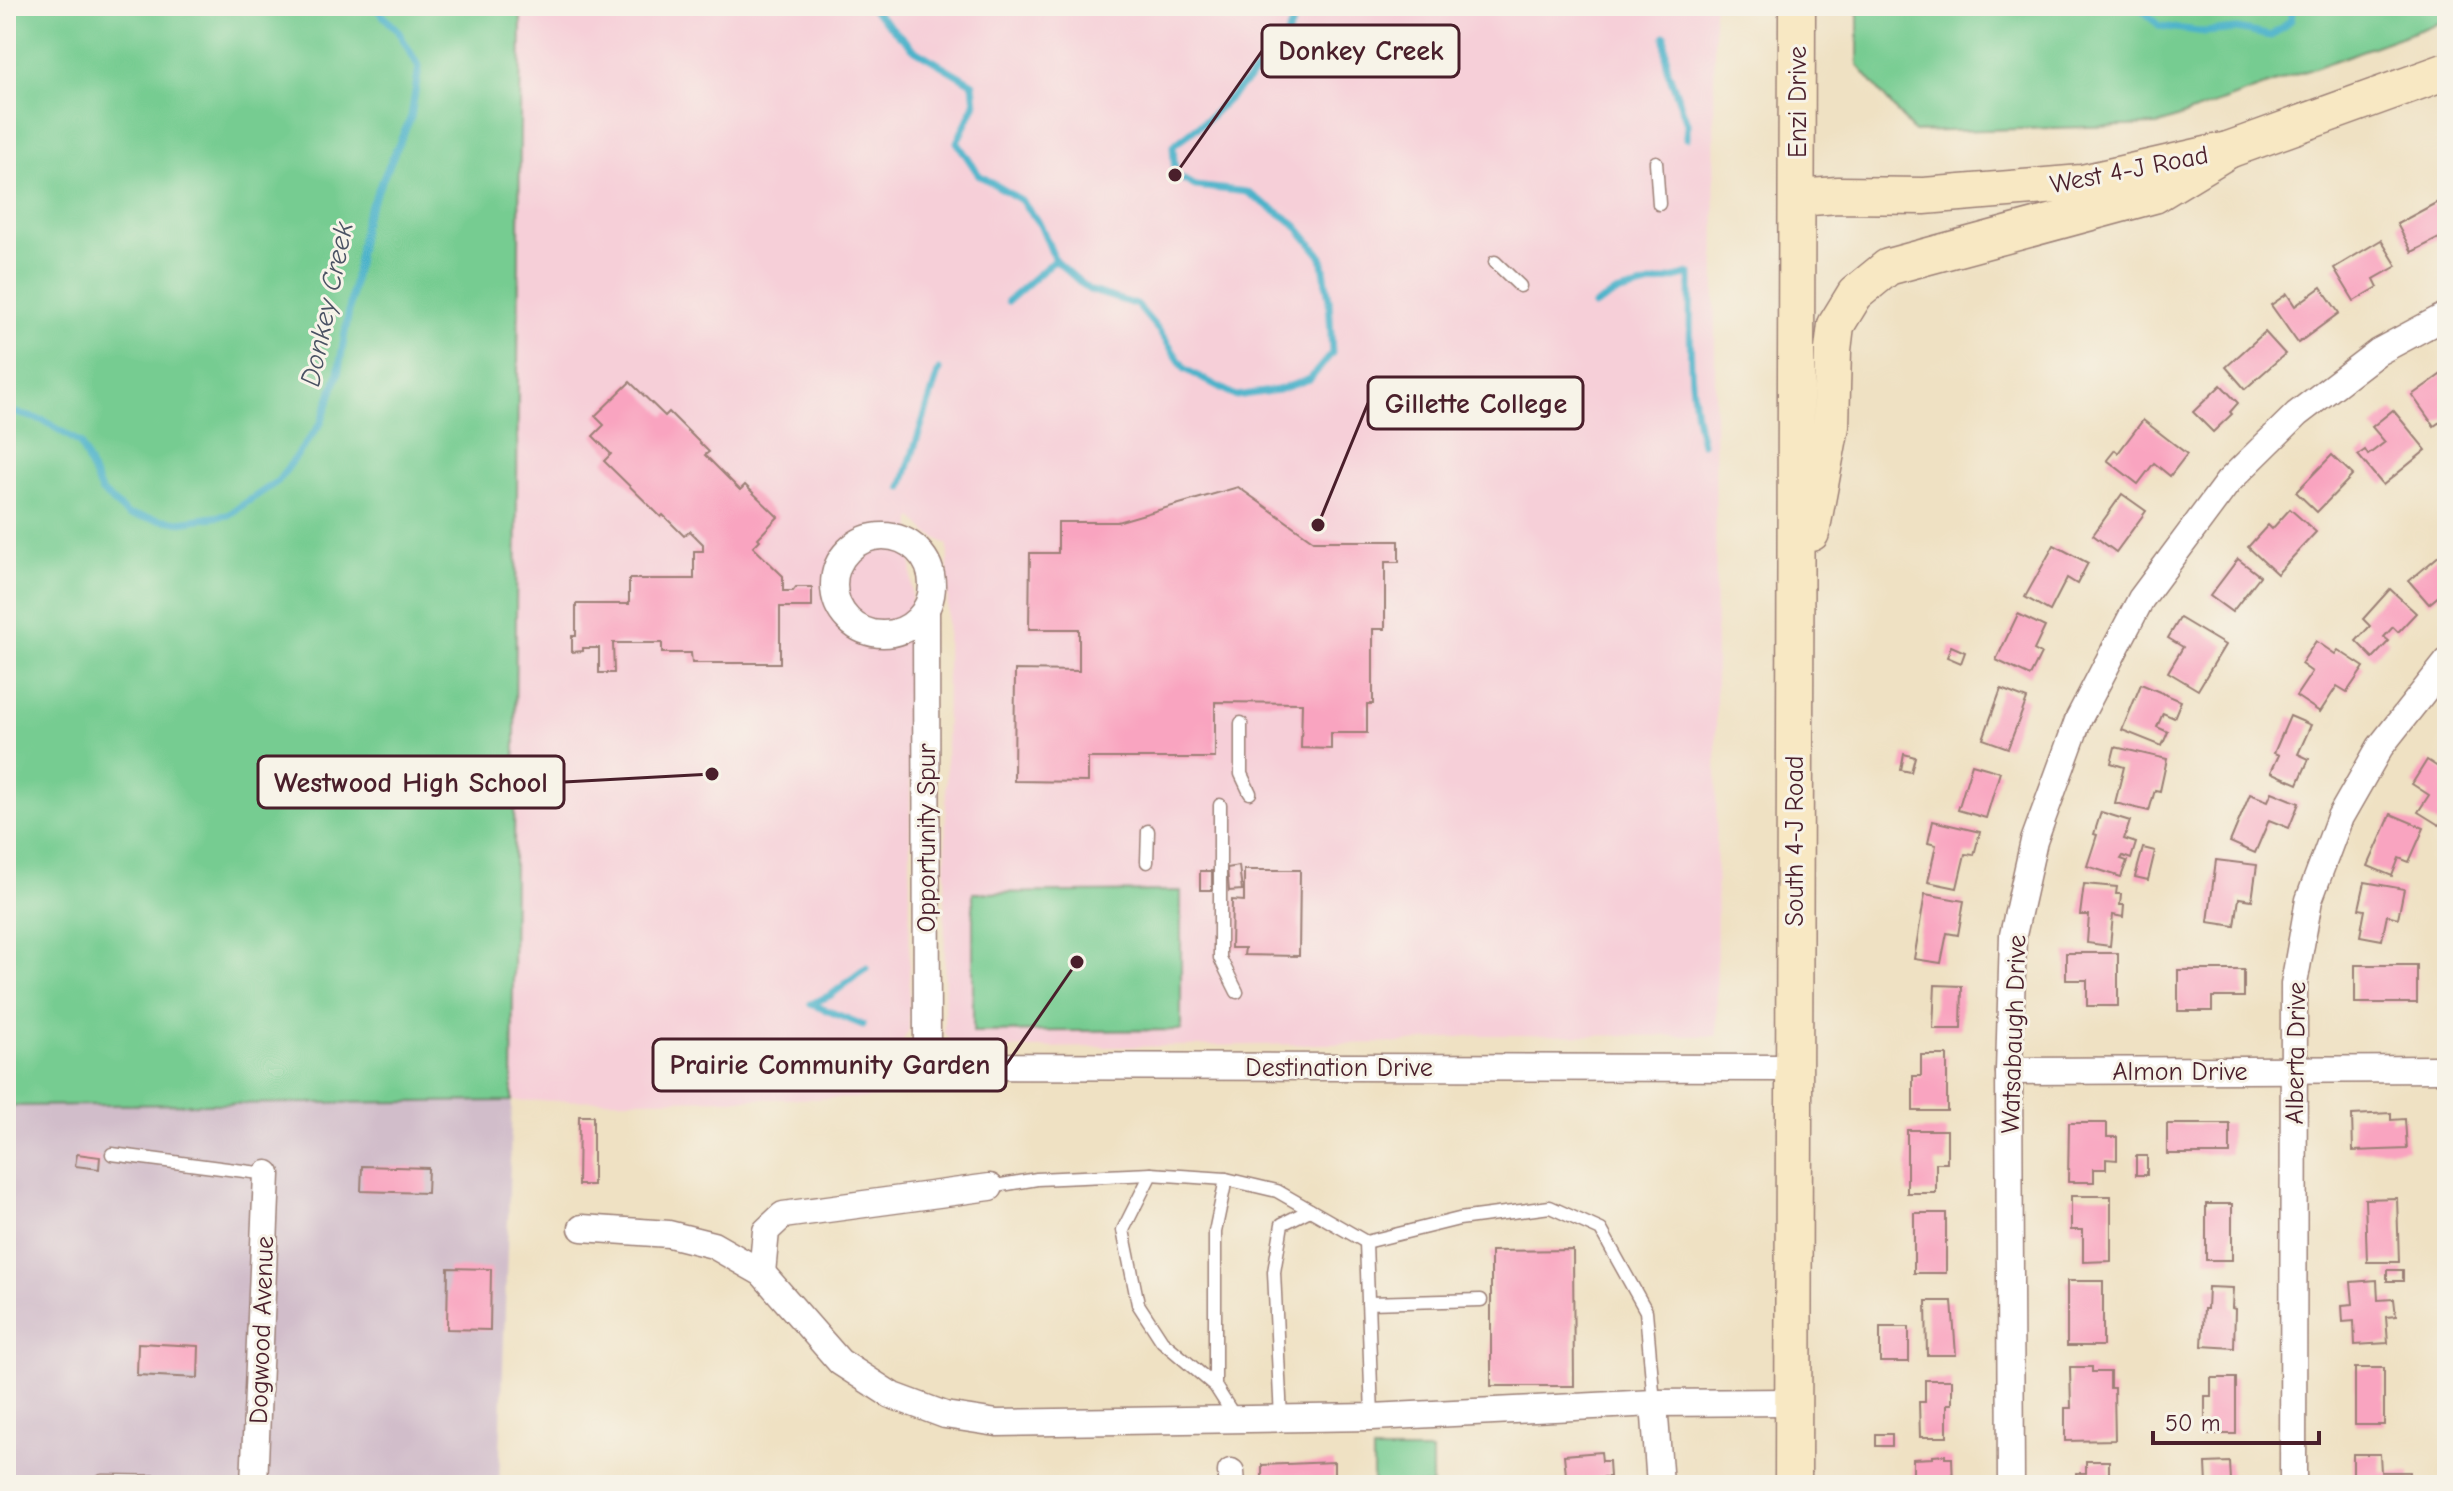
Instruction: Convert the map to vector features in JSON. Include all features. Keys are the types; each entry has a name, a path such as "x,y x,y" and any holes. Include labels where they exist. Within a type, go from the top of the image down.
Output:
{"main road":[{"name":"Enzi Drive","path":"1797,6 1797,198"},
{"name":"West 4-J Road","path":"1797,198 1924,196 2082,183 2228,150 2447,71"},
{"path":"1794,625 1831,426 1836,325 1855,294 1888,267 2154,195 2228,150"},
{"name":"South 4-J Road","path":"1793,1485 1797,198"}],"street":[{"name":"Watsabaugh Drive","path":"2011,1485 2009,1071 2013,935 2034,841 2079,718 2141,599 2228,482 2297,414 2378,352 2447,315"},
{"name":"Opportunity Spur","path":"926,609 927,1066"},
{"name":"Alberta Drive","path":"2293,1485 2294,984 2309,900 2340,817 2380,747 2447,662"},
{"name":"Destination Drive","path":"884,1066 1794,1068"},
{"name":"Almon Drive","path":"2009,1071 2447,1069"},
{"name":"Dogwood Avenue","path":"254,1484 267,1174"},
{"path":"762,1273 766,1231 783,1215 990,1187"},
{"path":"582,1228 669,1234 713,1245 762,1273 840,1362 891,1395 945,1415 997,1423 1372,1417 1654,1403 1793,1402"},
{"path":"1654,1403 1660,1485"}],"lane":[{"path":"1656,162 1659,204"},
{"path":"1495,262 1520,286"},
{"path":"1241,723 1241,774 1250,793"},
{"path":"1220,805 1220,958 1237,992"},
{"path":"1147,862 1148,831"},
{"path":"112,1154 267,1174"},
{"path":"1151,1174 1123,1230 1138,1304 1162,1341 1215,1386 1236,1419"},
{"path":"990,1187 1037,1179 1151,1174 1226,1179 1277,1191 1366,1242 1459,1219 1550,1207 1601,1230 1646,1311 1654,1403"},
{"path":"1215,1386 1215,1232 1226,1179"},
{"path":"1281,1419 1274,1272 1282,1224 1310,1210"},
{"path":"1366,1242 1372,1417"},
{"path":"1368,1303 1481,1300"},
{"path":"102,1485 102,1481 254,1484"}],"shaded area":[{"path":"521,6 1714,6 1717,1036 1478,1035 1400,1043 962,1049 951,1042 944,1033 948,545 928,533 912,517 909,1030 902,1042 877,1048 879,1098 512,1101"},
{"path":"512,1101 499,1485 6,1485 6,1106"}],"green space":[{"path":"6,6 521,6 512,1101 6,1106"},
{"path":"1858,6 2447,6 2447,20 2157,125 1914,132 1858,66"},
{"path":"1181,891 1181,1030 973,1032 973,893"},
{"path":"1373,1451 1432,1451 1432,1485 1373,1485"}],"building":[{"path":"2447,197 2447,244 2443,236 2412,252 2397,224"},
{"path":"2381,240 2397,266 2374,279 2378,287 2354,301 2334,268"},
{"path":"2321,287 2339,313 2298,343 2271,305 2287,294 2295,306"},
{"path":"2265,332 2285,354 2245,389 2226,367"},
{"path":"2447,370 2447,417 2434,426 2412,395"},
{"path":"630,382 665,416 669,412 709,452 705,455 740,490 745,485 778,517 753,547 783,576 783,591 812,587 812,607 780,607 780,663 692,663 691,653 662,653 662,643 613,643 614,673 599,673 599,648 572,652 572,636 576,636 576,604 629,604 629,579 694,579 694,551 703,551 703,544 690,531 684,536 604,461 611,454 593,436 604,425 595,416"},
{"path":"2221,385 2238,403 2230,412 2232,414 2213,432 2193,412"},
{"path":"2393,410 2426,450 2383,485 2358,455 2365,450 2368,455 2385,442 2372,427"},
{"path":"2143,420 2187,454 2170,476 2154,463 2138,484 2107,460 2115,450 2118,453"},
{"path":"2332,455 2353,475 2317,512 2296,492"},
{"path":"1238,487 1314,541 1399,541 1399,562 1385,562 1385,629 1373,629 1373,704 1367,704 1367,733 1331,733 1331,749 1301,748 1302,703 1215,702 1215,758 1088,758 1088,782 1014,781 1015,670 1079,671 1079,629 1029,629 1030,553 1058,553 1058,522 1117,522"},
{"path":"2122,494 2146,511 2116,552 2093,535"},
{"path":"2290,509 2316,532 2277,574 2248,547 2268,525 2272,529"},
{"path":"2054,545 2088,563 2077,584 2067,578 2050,611 2025,597"},
{"path":"2447,549 2447,589 2429,604 2409,581"},
{"path":"2238,559 2260,576 2232,612 2210,596"},
{"path":"2390,589 2416,613 2398,632 2393,627 2384,637 2389,641 2373,658 2356,641 2370,626 2363,619"},
{"path":"2018,614 2045,627 2034,650 2041,654 2030,676 1996,660"},
{"path":"2180,618 2225,645 2198,690 2168,672 2183,647 2168,638"},
{"path":"2316,641 2335,654 2338,650 2364,667 2347,692 2337,686 2320,712 2296,696 2312,672 2301,664"},
{"path":"1951,646 1965,652 1961,663 1947,657"},
{"path":"2141,684 2181,701 2174,718 2163,713 2157,727 2168,732 2162,746 2122,730"},
{"path":"2001,689 2027,699 2008,748 1983,739"},
{"path":"2290,716 2311,725 2298,754 2309,759 2298,784 2271,772 2279,755 2274,753"},
{"path":"2115,747 2167,759 2160,791 2155,790 2149,811 2115,803 2124,767 2111,763"},
{"path":"1904,754 1915,757 1911,772 1901,770"},
{"path":"2427,760 2447,773 2447,813 2439,825 2418,812 2429,795 2412,784"},
{"path":"1972,764 2000,772 1986,818 1958,810"},
{"path":"2272,792 2299,803 2289,828 2269,820 2255,853 2230,842 2250,794 2268,801"},
{"path":"2101,812 2130,821 2124,839 2136,843 2131,859 2123,856 2121,859 2127,861 2121,877 2087,866"},
{"path":"2391,814 2424,828 2409,862 2399,858 2392,876 2368,866"},
{"path":"1933,821 1980,832 1974,855 1965,854 1957,888 1928,882 1936,845 1928,843"},
{"path":"2143,848 2155,851 2148,880 2135,877"},
{"path":"2216,860 2257,865 2252,900 2239,898 2235,926 2208,922"},
{"path":"1239,866 1242,890 1229,891 1227,868"},
{"path":"1244,870 1300,870 1299,956 1244,955 1245,948 1231,948 1232,900 1244,901"},
{"path":"1200,871 1212,871 1212,890 1200,890"},
{"path":"2365,882 2404,889 2398,918 2387,915 2382,940 2360,936 2365,910 2359,909"},
{"path":"2084,884 2117,887 2116,894 2121,894 2123,917 2113,915 2110,946 2087,943 2089,915 2080,915"},
{"path":"1925,894 1964,901 1958,935 1947,933 1941,963 1914,959"},
{"path":"2066,953 2118,953 2118,1006 2087,1006 2087,980 2066,980"},
{"path":"2355,965 2417,965 2417,1003 2355,1003"},
{"path":"2178,970 2244,970 2244,997 2212,997 2212,1011 2178,1011"},
{"path":"1935,985 1962,986 1961,1029 1933,1029"},
{"path":"1921,1055 1947,1055 1947,1111 1913,1111 1913,1076 1921,1076"},
{"path":"2391,1113 2391,1120 2405,1119 2407,1149 2353,1151 2352,1115"},
{"path":"579,1116 593,1116 593,1185 578,1185"},
{"path":"2069,1123 2107,1123 2107,1137 2117,1137 2117,1160 2106,1159 2106,1169 2094,1169 2094,1182 2068,1182"},
{"path":"2167,1124 2230,1124 2230,1154 2167,1154"},
{"path":"1907,1130 1947,1130 1947,1163 1936,1163 1936,1193 1907,1193"},
{"path":"77,1154 100,1157 99,1169 75,1166"},
{"path":"2136,1156 2147,1156 2147,1175 2136,1175"},
{"path":"362,1166 428,1168 427,1193 361,1191"},
{"path":"2071,1196 2111,1196 2111,1261 2083,1262 2083,1230 2071,1230"},
{"path":"2397,1198 2399,1262 2367,1262 2365,1199"},
{"path":"2206,1204 2232,1204 2232,1260 2206,1260"},
{"path":"1914,1213 1946,1213 1946,1273 1914,1273"},
{"path":"1573,1250 1574,1386 1491,1386 1491,1251"},
{"path":"448,1268 491,1269 490,1330 447,1329"},
{"path":"2387,1270 2403,1270 2403,1281 2387,1281"},
{"path":"2377,1280 2378,1300 2394,1299 2396,1316 2386,1317 2388,1343 2355,1345 2354,1321 2343,1322 2342,1305 2353,1304 2351,1282"},
{"path":"2067,1281 2103,1281 2103,1346 2067,1346"},
{"path":"2208,1287 2233,1288 2234,1348 2202,1346"},
{"path":"1926,1301 1952,1301 1956,1355 1927,1355"},
{"path":"1880,1327 1909,1327 1909,1362 1880,1362"},
{"path":"138,1343 199,1346 198,1378 137,1375"},
{"path":"2070,1367 2092,1367 2092,1372 2110,1372 2110,1388 2114,1388 2115,1440 2065,1441 2065,1408 2071,1408"},
{"path":"2355,1368 2384,1368 2384,1425 2355,1425"},
{"path":"2211,1378 2236,1378 2236,1434 2205,1434 2205,1396 2211,1396"},
{"path":"1925,1380 1952,1380 1952,1404 1947,1404 1947,1437 1920,1437 1919,1402 1925,1402"},
{"path":"1876,1434 1892,1434 1892,1446 1876,1446"},
{"path":"1601,1452 1602,1461 1609,1461 1610,1477 1604,1477 1605,1485 1567,1485 1564,1455"},
{"path":"2353,1454 2380,1454 2381,1472 2410,1472 2410,1485 2353,1485"},
{"path":"1945,1455 1945,1458 1952,1458 1953,1485 1911,1485 1913,1459"},
{"path":"2086,1461 2109,1461 2109,1485 2076,1485 2076,1473 2086,1473"},
{"path":"1334,1462 1334,1479 1262,1482 1262,1465"},
{"path":"2230,1462 2233,1485 2207,1485 2206,1463"}],"waterway":[{"name":"Donkey Creek","path":"6,410 45,421 80,443 101,491 128,515 179,522 228,515 278,481 321,423 338,374 365,218 411,117 419,67 398,31 374,6"},
{"name":"Donkey Creek","path":"869,6 915,50 973,84 975,104 957,142 979,175 1021,200 1041,226 1055,260 1089,290 1137,305 1185,369 1236,396 1278,390 1310,379 1332,353 1329,300 1322,257 1294,223 1247,192 1195,186 1175,175 1173,146 1209,118 1282,46 1301,6"},
{"name":"Donkey Creek","path":"2138,6 2160,26 2205,32 2237,29 2271,36 2291,20 2293,6"},
{"path":"1665,36 1667,68 1687,123 1687,138"},
{"path":"1008,301 1055,260"},
{"path":"1594,306 1616,293 1690,274 1692,380 1702,443"},
{"path":"902,487 939,370"},
{"path":"811,1004 831,995 866,968"},
{"path":"811,1004 863,1025"}],"place":[{"name":"Donkey Creek","path":"1175,175"},
{"name":"Gillette College","path":"1318,525"},
{"name":"Westwood High School","path":"712,774"},
{"name":"Prairie Community Garden","path":"1077,962"}]}
